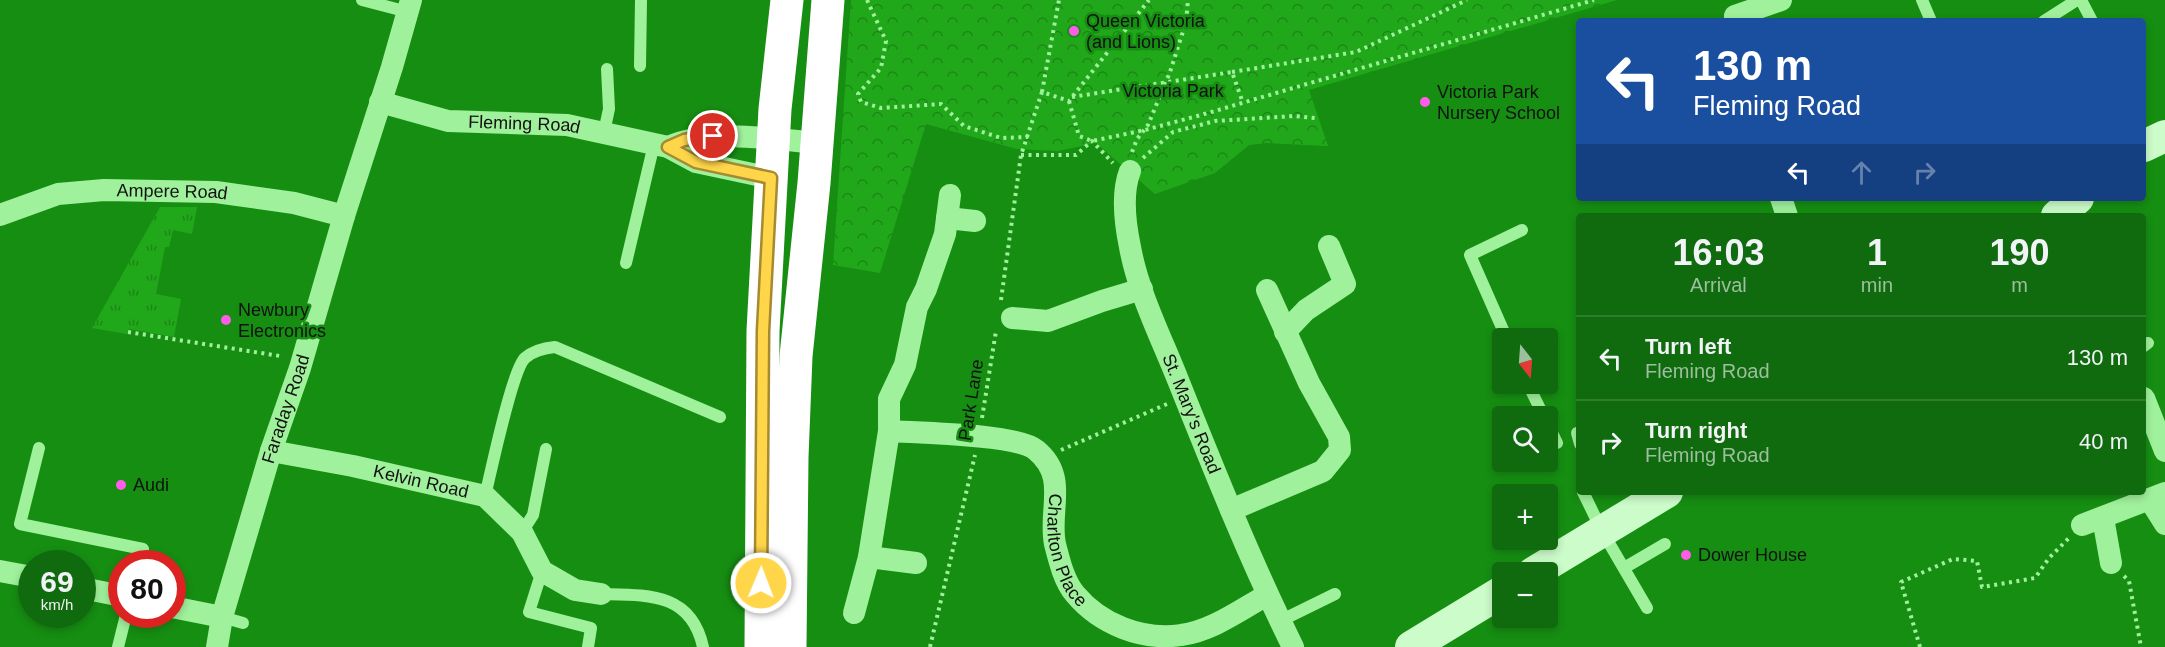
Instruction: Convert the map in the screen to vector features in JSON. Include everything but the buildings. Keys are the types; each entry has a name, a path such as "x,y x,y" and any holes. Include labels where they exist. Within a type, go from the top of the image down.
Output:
{"highway":[{"path":"787,0 796,141 796,356 791,468 790,647"},
{"path":"796,141 811,0"},
{"path":"761,647 763,331 771,178 796,141 828,0"}],"street":[{"path":"1733,12 1781,0"},
{"name":"Faraday Road","path":"217,647 233,620 271,451 300,368 409,6"},
{"name":"Fleming Road","path":"380,102 448,121 567,124 661,145 696,162 771,178"},
{"path":"2146,145 2165,136"},
{"path":"661,145 698,137 796,141"},
{"name":"St. Mary's Road","path":"1128,174 1124,206 1130,249 1142,289 1231,510 1267,595 1293,647"},
{"name":"Ampere Road","path":"0,215 58,194 104,190 216,192 294,203 344,216"},
{"path":"854,613 869,557 889,431 889,399 905,365 917,307 926,289 945,234 950,195"},
{"path":"2060,213 2074,201"},
{"path":"947,218 975,221"},
{"path":"1285,332 1306,310 1345,284 1329,246"},
{"path":"1003,315 1048,321 1142,289"},
{"path":"1231,510 1323,471 1340,450 1339,437 1309,383 1267,290"},
{"path":"2146,403 2165,451"},
{"path":"889,431 979,436 1024,443 1044,458"},
{"name":"Kelvin Road","path":"271,451 353,466 485,496 522,532 542,571"},
{"name":"Charlton Place","path":"1044,458 1055,480 1054,541 1061,567 1074,594 1103,619 1144,636 1182,635 1218,623 1267,595"},
{"path":"1551,562 1662,495"},
{"path":"2111,563 2092,521 2158,496 2165,524"},
{"path":"869,557 915,563"},
{"path":"0,571 18,574"},
{"path":"542,571 575,590 601,594"},
{"path":"1411,647 1492,598"},
{"path":"186,610 233,620"}],"lane":[{"path":"362,0 372,4 409,6"},
{"path":"639,66 641,0"},
{"path":"1923,0 1930,18"},
{"path":"2049,18 2079,0 2090,18"},
{"path":"604,132 609,109 607,69"},
{"path":"626,263 661,145"},
{"path":"1502,328 1470,255 1522,230"},
{"path":"485,496 513,386 524,359 540,349 555,347 720,417"},
{"path":"39,448 20,524 143,550"},
{"path":"522,532 533,515 546,449"},
{"path":"1584,495 1602,531 1647,608"},
{"path":"1624,568 1665,544"},
{"path":"542,571 529,612 591,628 588,647"},
{"path":"601,594 652,595 683,609 700,633 704,647"},
{"path":"1280,621 1335,594"},
{"path":"118,647 123,628"}],"path":[{"path":"867,0 886,41 881,68 858,93 861,102 881,108 941,104 964,126 1001,138 1028,137"},
{"name":"Park Lane","path":"930,647 979,436 986,384 1003,315 1021,155 1042,92 1059,0"},
{"path":"1070,99 1149,0"},
{"path":"1128,174 1128,164 1137,139 1144,130 1166,83 1186,22 1188,0"},
{"path":"1042,92 1070,99 1356,52 1467,0"},
{"path":"1021,155 1076,156 1092,141 1144,130 1243,103 1594,0"},
{"path":"1232,72 1243,103"},
{"path":"1070,99 1079,136 1092,141 1128,174"},
{"path":"1128,174 1173,132 1215,121 1295,116 1315,118"},
{"path":"128,332 280,357 283,346"},
{"path":"1044,458 1185,396"},
{"path":"1920,647 1901,582 1953,559 1977,561 1982,587 2035,578 2049,558 2092,521"},
{"path":"2111,563 2129,581 2141,647"}],"green space":[{"name":"Victoria Park","path":"851,0 1617,0 1309,90 1328,146 1266,143 1249,145 1215,173 1155,194 1096,143 1058,151 1017,149 926,124 880,273 833,265"},
{"path":"160,207 197,207 192,234 173,230 169,247 165,247 156,294 181,299 174,337 129,329 127,334 92,328"}],"place":[{"name":"Queen Victoria (and Lions)","path":"1074,31"},
{"name":"Victoria Park Nursery School","path":"1425,102"},
{"name":"Newbury Electronics","path":"226,320"},
{"name":"Audi","path":"121,485"},
{"name":"Dower House","path":"1686,555"}],"route":[{"path":"713,136 684,140 668,147 696,162 771,178 763,331 761,583"}]}
